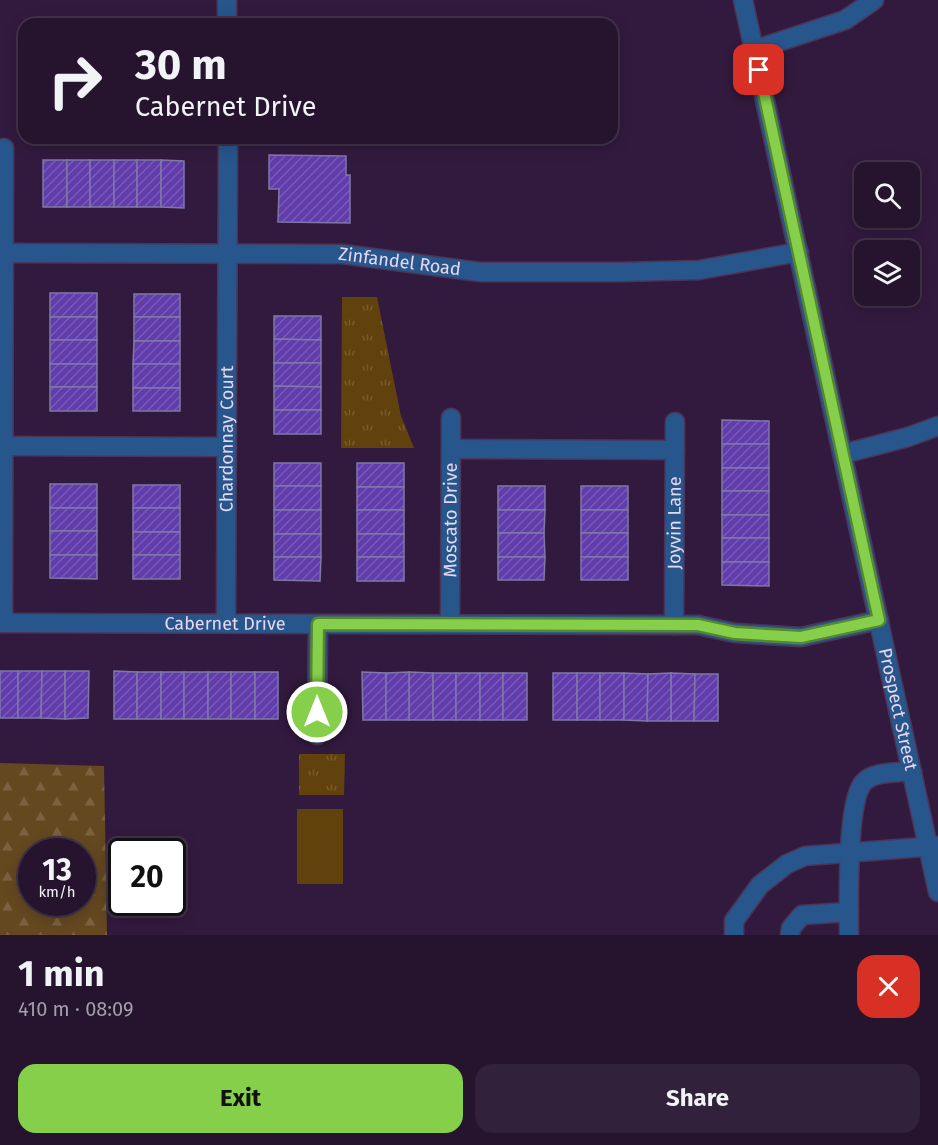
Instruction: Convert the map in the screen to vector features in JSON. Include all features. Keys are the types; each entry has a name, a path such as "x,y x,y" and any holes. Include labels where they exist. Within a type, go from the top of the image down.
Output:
{"street":[{"path":"227,0 227,18"},
{"name":"Prospect Street","path":"743,0 912,771 933,847 938,892"},
{"path":"754,50 845,20 874,0"},
{"name":"Chardonnay Court","path":"226,623 228,144"},
{"path":"1,623 4,148"},
{"name":"Zinfandel Road","path":"2,253 342,254 480,272 622,272 699,270 799,252"},
{"name":"Moscato Drive","path":"450,624 451,417"},
{"name":"Joyvin Lane","path":"674,625 675,422"},
{"path":"843,454 908,438 938,426"},
{"path":"2,446 227,447"},
{"path":"451,449 675,450"},
{"name":"Cabernet Drive","path":"1,623 698,625 735,633 801,637 879,620"},
{"path":"317,735 318,624"},
{"path":"849,935 850,852 855,797 863,782 874,776 912,771"},
{"path":"734,935 734,921 760,885 787,864 805,856 933,847"},
{"path":"789,935 791,928 802,915 849,912"}],"green space":[{"path":"342,297 377,297 401,416 414,448 341,448"},
{"path":"299,754 345,754 344,795 299,795"},
{"path":"0,763 104,766 107,935 0,935"},
{"path":"297,809 343,809 343,884 297,884"}],"building":[{"path":"269,155 346,156 346,175 350,175 350,223 278,222 279,189 269,189"},
{"path":"43,160 67,160 67,207 43,207"},
{"path":"67,160 90,160 90,207 67,207"},
{"path":"90,160 114,160 114,207 90,207"},
{"path":"114,160 137,160 137,207 114,207"},
{"path":"137,160 161,160 161,207 137,207"},
{"path":"161,160 184,161 184,208 161,207"},
{"path":"50,293 97,293 97,317 50,317"},
{"path":"134,294 180,294 180,317 134,317"},
{"path":"274,316 321,316 321,340 274,339"},
{"path":"50,317 97,317 97,340 50,340"},
{"path":"134,317 180,317 180,341 134,341"},
{"path":"274,339 321,340 321,363 274,363"},
{"path":"50,340 97,340 97,364 50,364"},
{"path":"134,341 180,341 180,364 133,364"},
{"path":"274,363 321,363 321,387 274,386"},
{"path":"50,364 97,364 97,387 50,387"},
{"path":"133,364 180,364 180,388 133,388"},
{"path":"274,386 321,387 321,410 274,410"},
{"path":"50,387 97,387 97,411 50,411"},
{"path":"133,388 180,388 180,411 133,411"},
{"path":"274,410 321,410 321,434 274,434"},
{"path":"722,420 769,421 769,444 722,444"},
{"path":"722,444 769,444 769,468 722,468"},
{"path":"274,463 321,463 321,486 274,486"},
{"path":"357,463 404,463 404,487 357,487"},
{"path":"722,468 769,468 769,491 722,491"},
{"path":"50,484 97,484 97,508 50,508"},
{"path":"133,485 180,485 180,508 133,508"},
{"path":"274,486 321,486 321,510 274,510"},
{"path":"498,486 545,486 545,510 498,510"},
{"path":"581,486 628,486 628,510 581,510"},
{"path":"357,487 404,487 404,510 357,510"},
{"path":"722,491 769,491 769,515 722,515"},
{"path":"50,508 97,508 97,531 50,531"},
{"path":"133,508 180,508 180,532 133,532"},
{"path":"274,510 321,510 321,534 274,534"},
{"path":"357,510 404,510 404,534 357,534"},
{"path":"498,510 545,510 544,533 498,533"},
{"path":"581,510 628,510 628,533 581,533"},
{"path":"722,515 769,515 769,538 722,538"},
{"path":"50,531 97,531 97,555 50,555"},
{"path":"133,532 180,532 180,555 133,555"},
{"path":"498,533 544,533 545,557 498,557"},
{"path":"581,533 628,533 628,557 581,557"},
{"path":"274,534 321,534 321,557 274,557"},
{"path":"357,534 404,534 404,557 357,557"},
{"path":"722,538 769,538 769,562 722,562"},
{"path":"50,555 97,555 97,579 50,578"},
{"path":"133,555 180,555 180,579 133,579"},
{"path":"274,557 321,557 320,581 274,580"},
{"path":"357,557 404,557 404,581 357,581"},
{"path":"498,557 545,557 544,580 498,580"},
{"path":"581,557 628,557 628,580 581,580"},
{"path":"722,562 769,562 769,586 722,585"},
{"path":"0,671 18,671 18,718 0,718"},
{"path":"18,671 42,671 41,718 18,718"},
{"path":"42,671 65,671 65,719 41,718"},
{"path":"65,671 89,671 88,718 65,719"},
{"path":"114,671 137,672 137,719 114,719"},
{"path":"137,672 161,672 161,719 137,719"},
{"path":"161,672 184,672 184,719 161,719"},
{"path":"184,672 208,672 208,719 184,719"},
{"path":"208,672 231,672 231,719 208,719"},
{"path":"231,672 255,672 255,719 231,719"},
{"path":"255,672 278,672 278,719 255,719"},
{"path":"362,672 386,673 386,720 363,720"},
{"path":"409,672 433,673 433,720 409,720"},
{"path":"409,672 409,720 386,720 386,673"},
{"path":"433,673 456,673 456,720 433,720"},
{"path":"456,673 480,673 480,720 456,720"},
{"path":"480,673 503,673 503,720 480,720"},
{"path":"503,673 527,673 527,720 503,720"},
{"path":"553,673 577,673 577,720 553,720"},
{"path":"577,673 600,673 600,720 577,720"},
{"path":"600,673 624,673 624,720 600,720"},
{"path":"624,673 648,674 647,721 624,720"},
{"path":"671,673 695,674 694,721 671,721"},
{"path":"671,673 671,721 647,721 648,674"},
{"path":"695,674 718,674 718,721 694,721"}],"route":[{"path":"317,712 318,624 698,625 735,633 801,637 879,620 759,70"}]}
